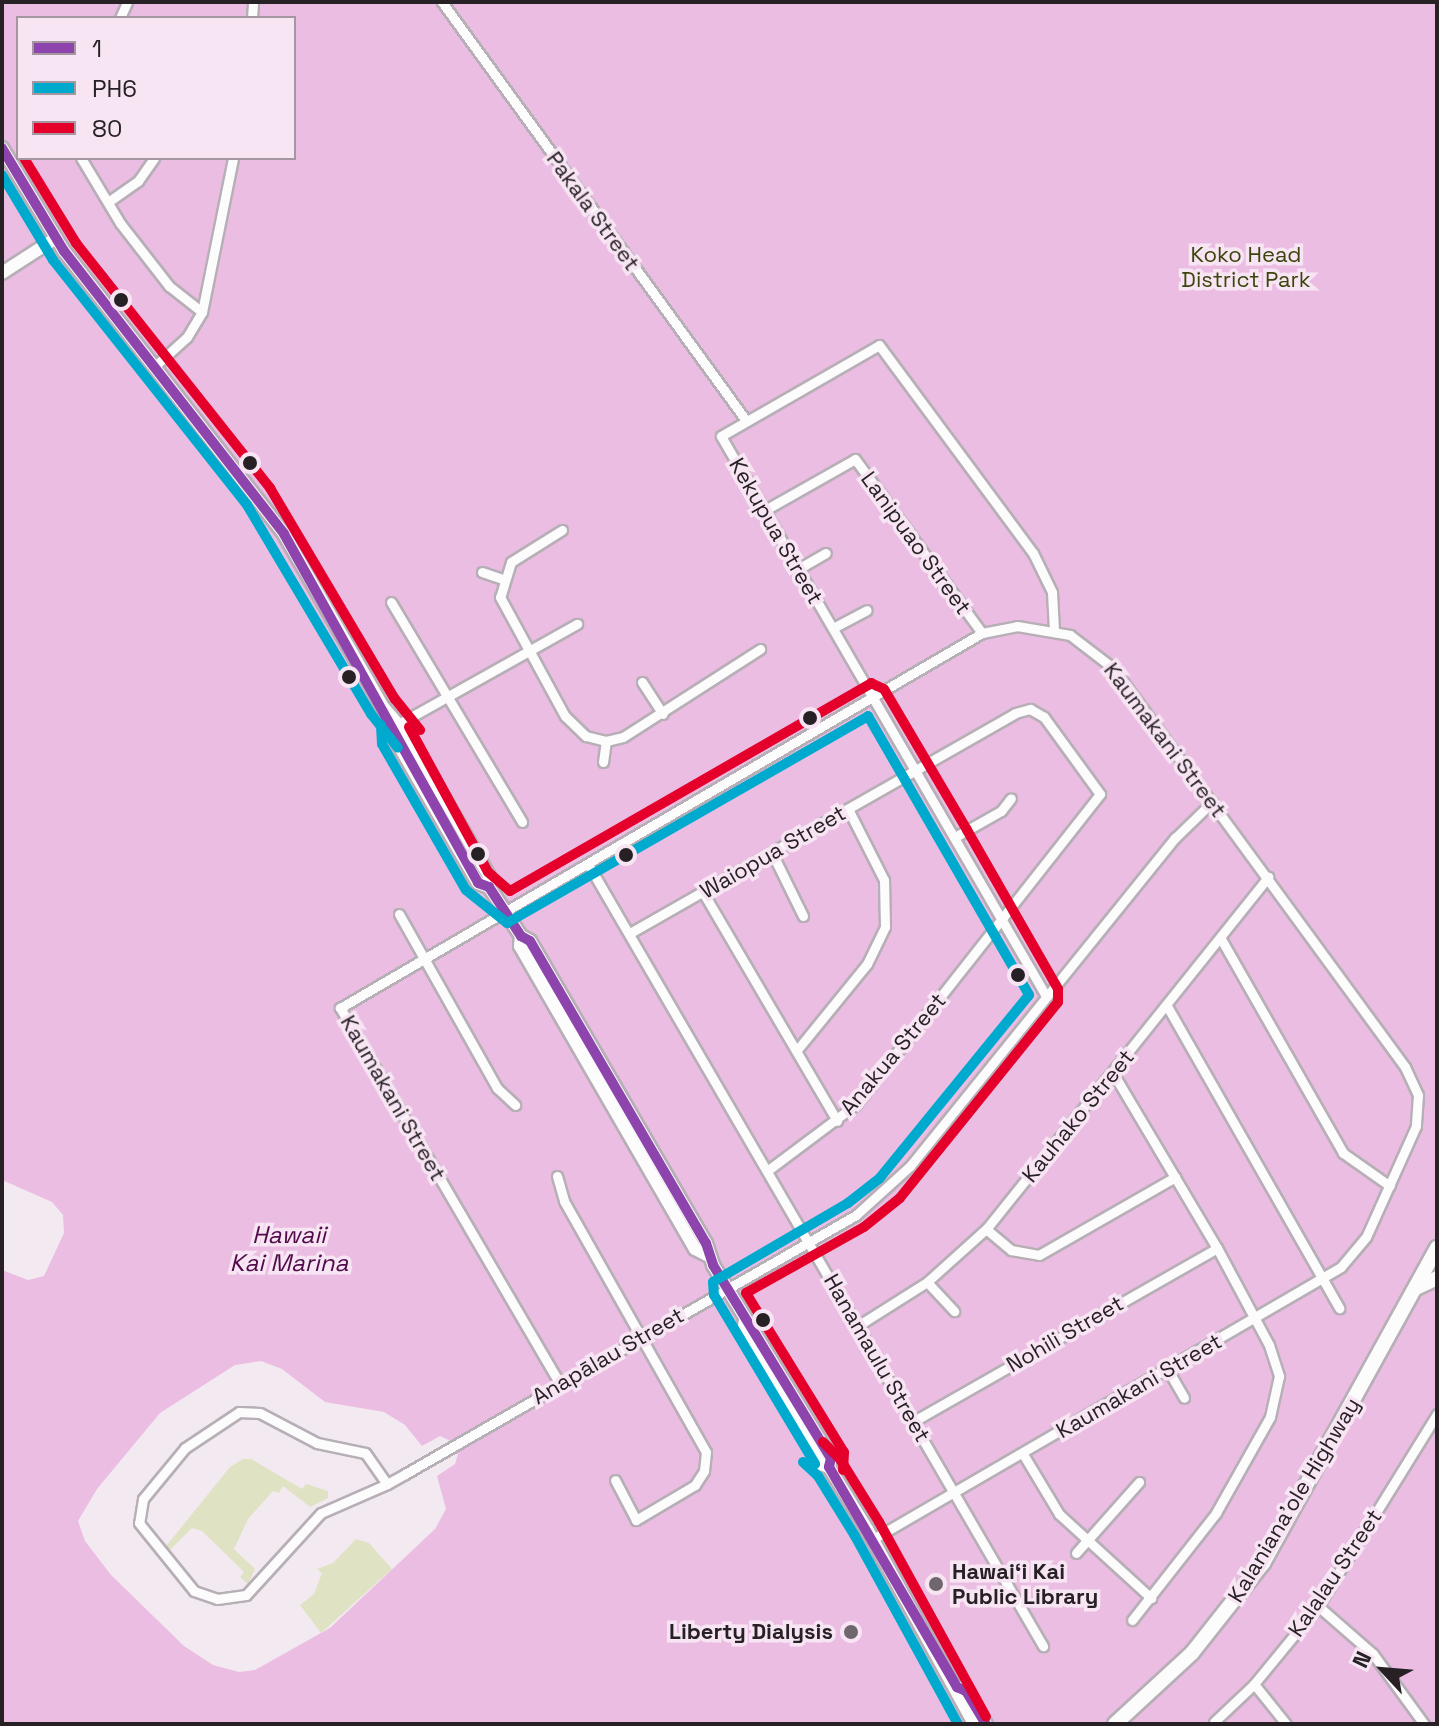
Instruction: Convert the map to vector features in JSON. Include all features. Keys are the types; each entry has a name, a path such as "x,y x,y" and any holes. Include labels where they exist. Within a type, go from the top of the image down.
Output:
{"main road":[{"path":"2,148 56,238 268,510 395,726 406,733 489,876 489,887 521,936 520,946 695,1249 707,1255 745,1320 743,1332 820,1464 829,1467 873,1539 957,1687 974,1724"},
{"path":"2,273 56,238"},
{"name":"Kalaniana’ole Highway","path":"1115,1724 1156,1688 1232,1608 1263,1563 1435,1255"},
{"path":"1415,1288 1437,1278"},
{"path":"957,1687 966,1691 986,1724"},
{"path":"1104,1724 1156,1688"}],"street":[{"name":"Pakala Street","path":"442,2 745,419"},
{"path":"82,160 108,202 169,286 202,312"},
{"path":"108,202 134,185 153,160"},
{"path":"155,366 187,337 202,312 233,160"},
{"name":"Kekupua Street","path":"1046,996 721,436 745,419 879,345 1033,553 1052,592 1054,630"},
{"name":"Lanipuao Street","path":"765,510 855,459 982,633"},
{"path":"562,530 516,557 502,579 504,611 570,723 586,736 606,741 663,714 760,649"},
{"path":"798,569 826,553"},
{"path":"482,572 502,579"},
{"path":"391,602 522,822"},
{"path":"833,628 867,610"},
{"path":"395,726 577,624"},
{"name":"Kaumakani Street","path":"560,1384 340,1008 982,633 1017,626 1054,630 1084,644 1113,668 1268,877 1415,1085 1416,1126 1359,1248 1322,1278 873,1539"},
{"path":"642,682 663,714"},
{"name":"Waiopua Street","path":"630,933 773,855 1015,713 1030,709 1044,717 1100,794 1002,920"},
{"path":"603,762 606,741"},
{"path":"955,837 1001,811 1011,798"},
{"name":"Anapālau Street","path":"387,1484 365,1453 317,1443 260,1413 239,1412 185,1448 143,1499 139,1523 194,1591 217,1599 234,1598 256,1587 291,1540 321,1513 387,1484 809,1239 856,1215 890,1188 1175,838 1212,802"},
{"path":"797,1050 872,957 885,927 882,872 848,809"},
{"path":"773,855 803,916"},
{"name":"Hanamaulu Street","path":"588,864 809,1239 1043,1646"},
{"name":"Kauhako Street","path":"859,1325 927,1282 986,1229 1268,877"},
{"path":"704,894 837,1121"},
{"path":"399,914 497,1088 515,1105"},
{"name":"Anakua Street","path":"768,1170 837,1121 1002,920"},
{"path":"1221,939 1343,1153 1390,1186"},
{"path":"1167,1006 1339,1308"},
{"path":"1113,1073 1217,1248 1277,1365 1274,1409 1216,1513 1132,1620"},
{"path":"557,1176 564,1201 704,1446 706,1465 693,1487 636,1520 615,1480"},
{"path":"986,1229 1011,1250 1039,1255 1175,1177"},
{"name":"Nohili Street","path":"914,1421 1217,1248"},
{"path":"927,1282 954,1311"},
{"path":"1168,1370 1184,1398"},
{"name":"Kalalau Street","path":"1214,1722 1254,1684 1318,1606 1437,1414"},
{"path":"1023,1454 1052,1504 1088,1542 1151,1598"},
{"path":"1076,1553 1139,1482"},
{"path":"1318,1606 1373,1654 1424,1724"},
{"path":"1254,1684 1286,1724"}],"green space":[{"path":"243,1459 251,1459 302,1489 306,1484 328,1491 328,1498 310,1507 283,1486 279,1493 273,1491 248,1519 234,1549 255,1569 248,1584 240,1577 244,1572 202,1531 192,1528 166,1554 163,1550 230,1467"},
{"path":"356,1539 369,1543 392,1569 321,1633 300,1605 314,1594 322,1573 317,1569 333,1563"}],"water":[{"name":"Hawaii Kai Marina","path":"2,2 1437,2 1437,1724 2,1724 2,1270 28,1280 44,1276 64,1233 63,1215 52,1202 2,1180","holes":["261,1361 282,1369 325,1402 384,1412 405,1425 422,1446 440,1436 451,1441 458,1454 455,1464 437,1476 446,1509 435,1529 330,1628 255,1670 239,1672 213,1665 184,1646 111,1575 85,1541 78,1521 97,1489 160,1413 235,1365"]}],"transit line":[{"name":"1","path":"2,148 64,251 284,534 478,883 489,887 521,936 530,941 706,1243 713,1265 831,1458 829,1467 957,1687 966,1691 986,1724"},
{"name":"80","path":"25,160 76,243 270,488 395,699 420,730"},
{"name":"PH6","path":"2,175 53,260 247,505 371,714 398,748"},
{"name":"80","path":"409,727 488,872 510,891 871,683 884,689 967,830 1058,989 1058,1002 900,1198 864,1227 746,1293 844,1452 843,1470"},
{"name":"PH6","path":"381,725 382,744 466,890 507,923 868,716 1029,995 880,1178 848,1203 713,1282 714,1295 815,1464"},
{"name":"80","path":"823,1442 840,1459 879,1522 986,1717"},
{"name":"PH6","path":"803,1462 818,1476 855,1536 958,1724"}],"place":[{"name":"Hawaiʻi Kai Public Library","path":"936,1584"},
{"name":"Liberty Dialysis","path":"851,1632"}],"park label":[{"name":"Koko Head District Park","path":"1246,266"}]}
